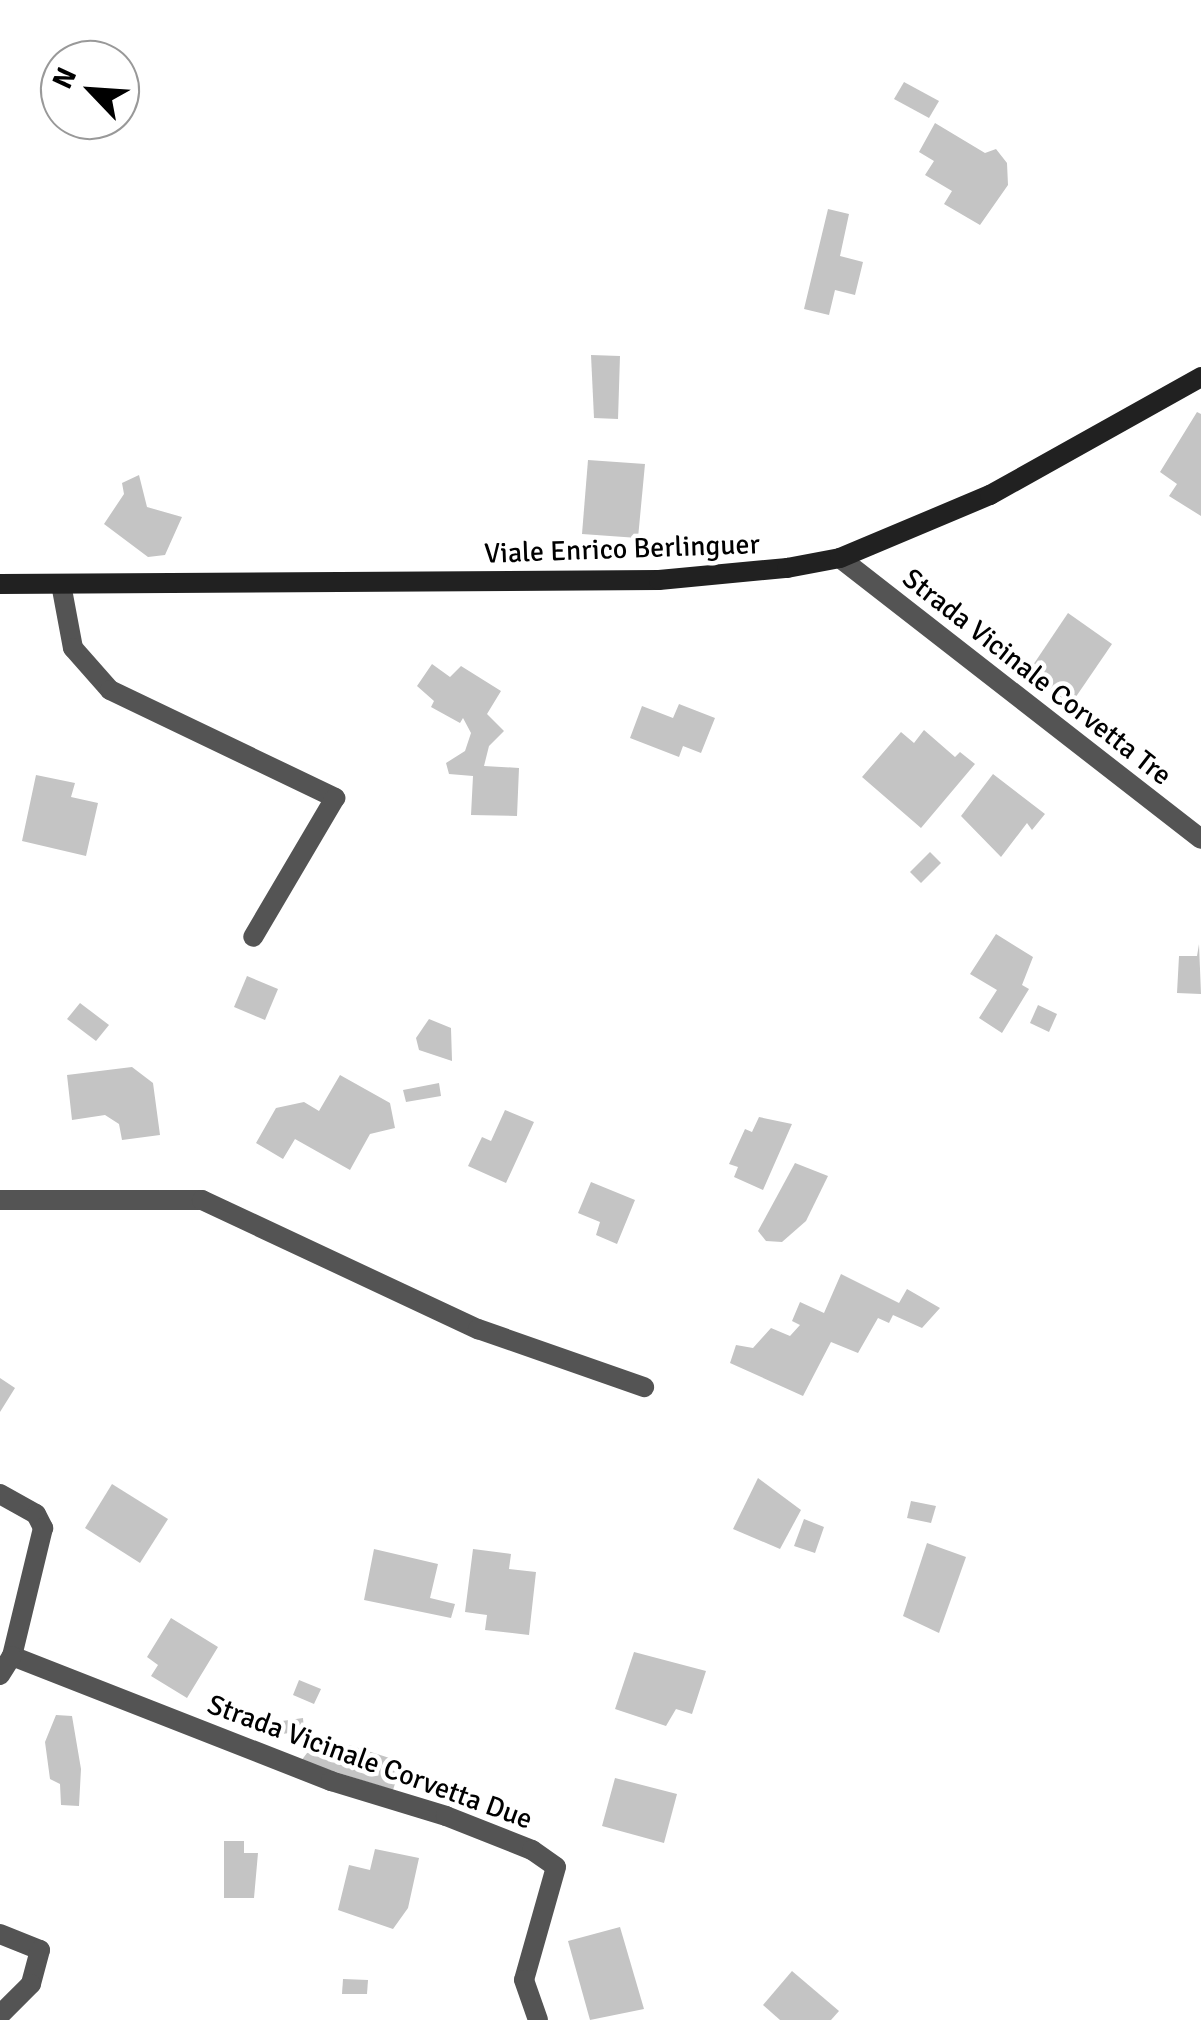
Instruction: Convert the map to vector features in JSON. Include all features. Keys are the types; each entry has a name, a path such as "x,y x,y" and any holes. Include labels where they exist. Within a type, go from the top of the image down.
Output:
{"main road":[{"name":"Viale Enrico Berlinguer","path":"0,584 659,580 727,577 840,558 990,495 1201,377"}],"street":[{"name":"Strada Vicinale Corvetta Tre","path":"840,558 1201,839"},
{"path":"61,584 74,648 110,690 335,798 253,937"},
{"path":"0,1200 202,1200 478,1329 644,1387"},
{"path":"0,1494 36,1514 44,1528 12,1656 0,1675"},
{"name":"Strada Vicinale Corvetta Due","path":"12,1656 330,1780 532,1850 556,1867 524,1980 538,2020"},
{"path":"0,1934 40,1950 30,1984 0,2015"}],"building":[{"path":"904,82 939,101 929,118 894,99"},
{"path":"935,123 985,153 996,149 1007,163 1008,185 980,225 944,204 952,191 925,175 934,161 919,152"},
{"path":"828,209 849,214 840,256 863,262 855,295 835,290 829,315 804,309"},
{"path":"591,355 620,356 618,419 594,418"},
{"path":"1197,412 1201,414 1201,516 1169,496 1177,484 1160,472"},
{"path":"588,460 645,464 638,538 582,534"},
{"path":"139,475 147,507 182,517 165,555 148,557 104,524 124,494 122,483"},
{"path":"1068,613 1112,644 1071,704 1027,674"},
{"path":"432,664 450,677 461,666 501,691 487,714 504,731 489,746 484,766 519,768 517,816 471,815 473,776 449,774 446,763 465,751 471,733 463,718 460,723 431,707 434,701 417,686"},
{"path":"679,704 715,718 701,753 683,746 679,757 630,738 642,706 673,718"},
{"path":"924,730 955,757 960,752 975,764 921,828 862,777 901,732 914,743"},
{"path":"993,774 1045,814 1032,830 1027,823 1001,857 961,816"},
{"path":"36,775 75,783 71,797 98,803 86,856 22,841"},
{"path":"930,852 941,863 921,883 910,872"},
{"path":"996,934 1033,957 1022,985 1029,989 1002,1033 979,1018 997,990 970,974"},
{"path":"1199,944 1201,994 1177,993 1179,956 1197,956"},
{"path":"247,976 278,989 265,1020 234,1007"},
{"path":"80,1003 109,1025 96,1041 67,1019"},
{"path":"1038,1005 1057,1014 1049,1032 1030,1023"},
{"path":"429,1019 451,1028 452,1061 419,1050 416,1038"},
{"path":"132,1067 153,1083 160,1135 122,1140 119,1124 105,1115 72,1120 67,1075"},
{"path":"340,1075 390,1103 395,1128 370,1134 350,1170 295,1139 283,1159 256,1143 276,1108 304,1102 319,1111"},
{"path":"439,1083 441,1096 406,1102 403,1090"},
{"path":"505,1110 534,1122 506,1183 468,1166 482,1137 491,1141"},
{"path":"759,1117 792,1124 763,1190 734,1177 738,1167 729,1164 745,1129 752,1132"},
{"path":"795,1163 828,1176 806,1221 782,1242 766,1241 758,1231"},
{"path":"591,1182 635,1200 617,1244 596,1235 600,1222 578,1213"},
{"path":"841,1274 899,1303 907,1289 940,1308 922,1328 893,1315 889,1323 878,1318 858,1353 831,1342 803,1396 730,1363 736,1345 753,1348 771,1328 790,1336 800,1325 792,1321 800,1302 824,1313"},
{"path":"0,1378 15,1388 0,1412"},
{"path":"758,1478 801,1510 780,1549 733,1529"},
{"path":"112,1484 168,1519 140,1563 85,1528"},
{"path":"911,1501 936,1506 931,1523 907,1518"},
{"path":"804,1519 824,1527 815,1553 794,1546"},
{"path":"927,1543 966,1557 939,1633 903,1616"},
{"path":"374,1549 438,1564 430,1598 455,1604 451,1618 364,1600"},
{"path":"473,1549 511,1554 509,1569 536,1572 529,1635 485,1630 487,1615 465,1612"},
{"path":"171,1618 218,1647 187,1698 151,1676 158,1665 147,1657"},
{"path":"634,1652 706,1671 692,1714 676,1709 666,1726 615,1709"},
{"path":"299,1680 321,1689 314,1704 293,1695"},
{"path":"56,1715 72,1716 81,1769 79,1806 61,1805 60,1784 50,1779 45,1742"},
{"path":"303,1718 304,1731 282,1734 282,1721"},
{"path":"349,1745 402,1762 393,1790 301,1761 310,1749 346,1753"},
{"path":"615,1778 677,1794 664,1843 602,1826"},
{"path":"224,1841 244,1841 244,1853 258,1853 254,1898 224,1898"},
{"path":"375,1849 419,1858 408,1908 393,1929 338,1910 349,1865 370,1870"},
{"path":"620,1927 644,2009 590,2020 568,1941"},
{"path":"792,1971 839,2011 831,2020 780,2020 763,2005"},
{"path":"343,1979 368,1980 367,1994 342,1994"}]}
